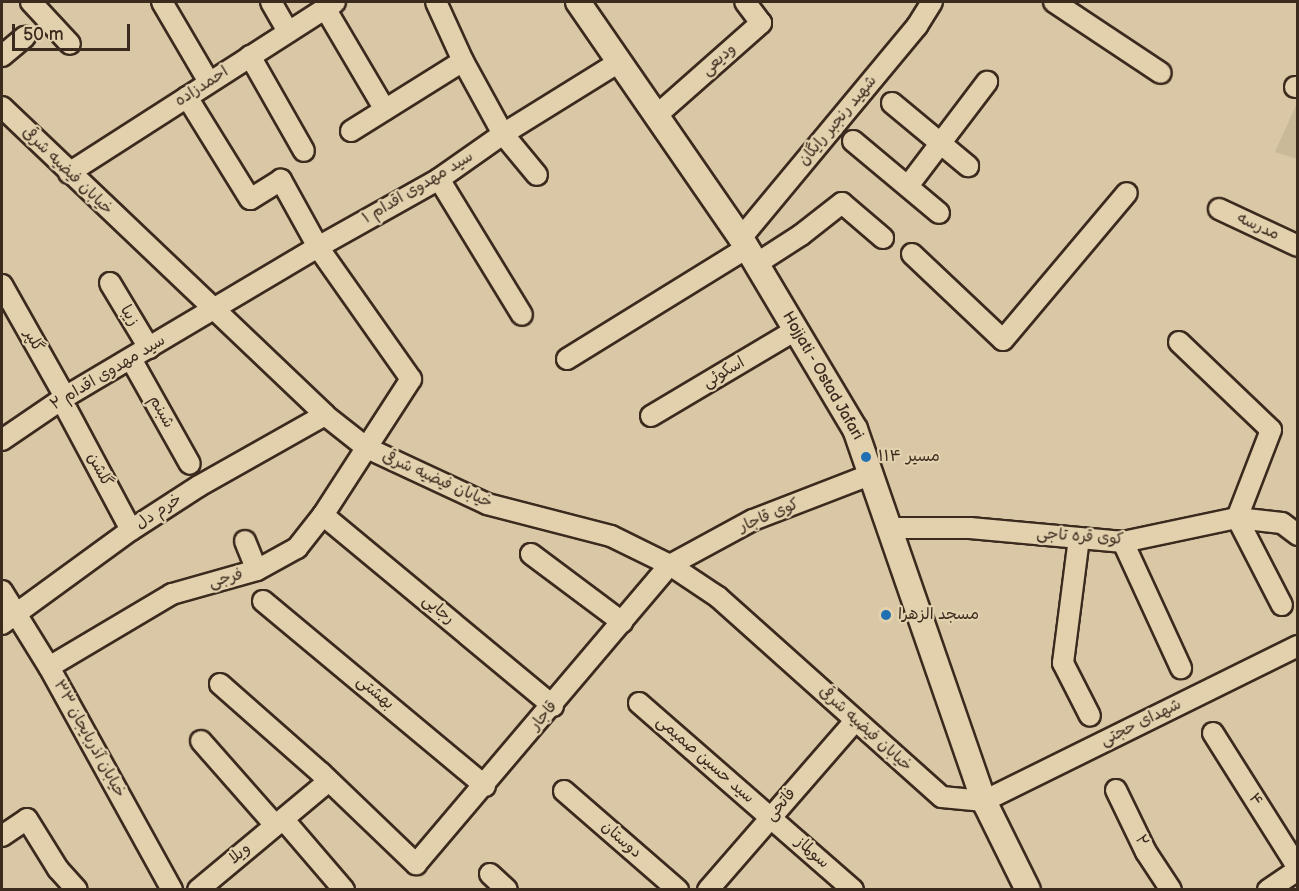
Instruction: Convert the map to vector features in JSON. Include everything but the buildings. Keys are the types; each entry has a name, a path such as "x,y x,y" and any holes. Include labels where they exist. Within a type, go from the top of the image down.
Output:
{"main road":[{"name":"Hojjati - Ostad Jafari","path":"578,2 748,250 855,429 984,801 1028,890"}],"street":[{"path":"31,2 70,44"},
{"path":"162,2 209,82"},
{"path":"271,2 288,32"},
{"path":"436,2 503,134 537,175"},
{"name":"ودیعی","path":"657,115 760,23 745,2"},
{"name":"شهید رنجبر رایگان","path":"748,250 917,26 932,2"},
{"path":"1054,2 1161,73"},
{"path":"330,5 385,110"},
{"name":"احمدزاده","path":"69,173 330,5"},
{"path":"2,56 25,37"},
{"path":"250,56 304,151"},
{"path":"351,131 464,61"},
{"name":"سید مهدوی اقدام ۱","path":"215,309 318,247 439,179 503,134 619,62"},
{"path":"908,186 987,82"},
{"path":"187,97 250,199 281,180 318,247"},
{"path":"892,104 968,166"},
{"name":"خیابان فیضیه شرقی","path":"2,107 326,415 367,448 487,504 611,536 670,565 718,597 942,797 984,801"},
{"path":"853,141 939,213"},
{"path":"439,179 522,315"},
{"path":"912,254 1003,340 1127,193"},
{"path":"567,358 748,250 801,235 842,203 883,238"},
{"name":"مدرسه","path":"1219,209 1298,246"},
{"name":"فرجی","path":"49,667 172,594 257,570 297,548 323,515 367,448 411,379 318,247"},
{"name":"زیبا","path":"110,283 149,348"},
{"name":"گلپر","path":"2,285 66,404"},
{"name":"سید مهدوی اقدام ۲","path":"2,440 66,404 131,359 215,309"},
{"name":"اسکوئی","path":"651,416 796,330"},
{"path":"1179,342 1271,430 1237,518 1282,605"},
{"name":"شبنم","path":"131,359 190,464"},
{"name":"گلشن","path":"66,404 130,530"},
{"name":"خرم دل","path":"9,619 130,530 199,486 326,415"},
{"name":"کوی قاجار","path":"670,565 753,520 872,474"},
{"name":"رجایی","path":"323,515 553,706"},
{"name":"کوی قره تاجی","path":"891,528 970,528 1123,542 1237,518 1282,523 1298,535"},
{"path":"1079,538 1063,663 1090,716"},
{"path":"245,541 257,570"},
{"path":"1123,542 1180,669"},
{"path":"531,554 622,622"},
{"name":"قاجار","path":"329,781 416,864 553,706 670,565"},
{"name":"خیابان آذربایجان ۳۳","path":"2,591 9,619 49,667 170,888"},
{"name":"بهشتی","path":"263,601 485,786"},
{"name":"شهدای حجتی","path":"984,801 1298,646"},
{"path":"220,684 329,781"},
{"name":"سید حسین صمیمی","path":"639,703 770,817"},
{"name":"فاتحی","path":"708,890 855,721"},
{"name":"۴","path":"1213,733 1298,869"},
{"path":"201,741 345,890"},
{"name":"ویلا","path":"198,890 329,781"},
{"name":"۲","path":"1116,790 1146,852 1171,890"},
{"name":"دوستان","path":"564,791 678,890"},
{"name":"سولماز","path":"770,817 853,890"},
{"path":"2,836 27,819 58,869 77,890"},
{"path":"1268,890 1298,869"},
{"path":"490,874 507,890"}],"shaded area":[{"path":"1297,103 1297,159 1275,152"}],"place":[{"name":"مسیر ۱۱۴","path":"866,457"},
{"name":"مسجد الزهرا","path":"886,615"}]}
